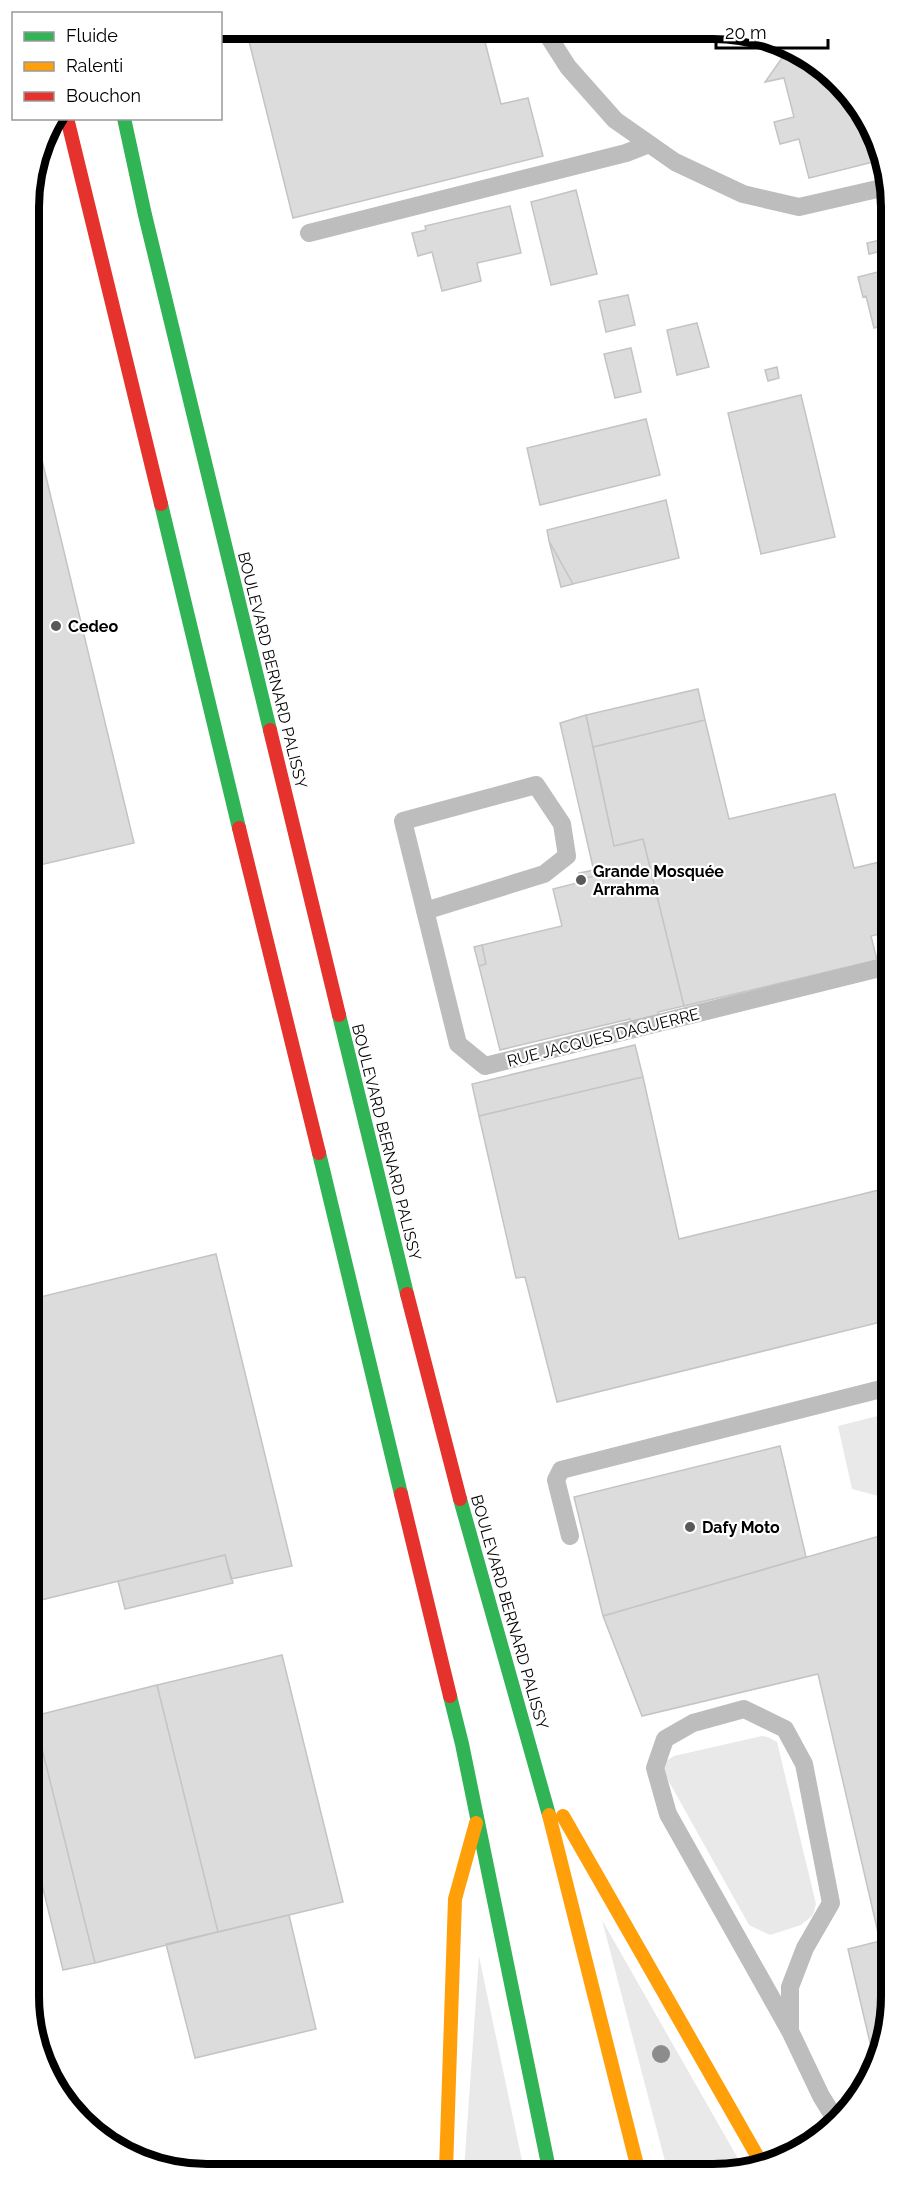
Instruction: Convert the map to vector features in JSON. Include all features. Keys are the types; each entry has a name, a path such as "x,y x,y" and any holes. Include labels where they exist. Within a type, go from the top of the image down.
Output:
{"main road":[{"path":"67,120 462,1744 550,2164"},
{"name":"BOULEVARD BERNARD PALISSY","path":"124,120 148,226 421,1352 477,1562 537,1769 637,2164"},
{"path":"537,1769 758,2157"},
{"path":"446,2164 455,1899 477,1818"}],"lane":[{"path":"550,39 568,67 615,120 675,162 743,194 799,207 880,188"},
{"path":"309,233 626,153 649,144"},
{"name":"RUE JACQUES DAGUERRE","path":"425,911 544,874 567,856 562,824 536,785 403,821 425,911 458,1044 485,1066 881,968"},
{"path":"570,1536 556,1480 561,1470 881,1389"},
{"path":"790,2031 790,1988 805,1947 831,1903 804,1764 784,1729 744,1709 693,1723 665,1739 654,1768 668,1814 790,2031 832,2114"}],"shaded area":[{"path":"881,1415 881,1497 852,1489 838,1426"},
{"path":"762,1736 777,1742 816,1904 813,1915 801,1925 770,1935 749,1925 663,1771 666,1761 674,1756"},
{"path":"602,1920 740,2162 666,2164"},
{"path":"479,1956 523,2164 464,2164"}],"building":[{"path":"248,39 484,39 501,104 528,98 543,156 293,218"},
{"path":"784,55 806,67 839,96 853,114 868,143 874,162 809,178 799,139 780,144 774,122 794,117 784,78 765,82"},
{"path":"576,190 597,274 551,285 531,202"},
{"path":"510,206 521,253 477,263 481,281 442,291 432,252 418,256 412,233 426,230 425,226"},
{"path":"881,240 881,251 869,254 867,243"},
{"path":"881,271 881,326 874,328 866,296 863,297 858,277"},
{"path":"628,295 635,325 606,332 599,301"},
{"path":"697,323 709,367 677,375 667,330"},
{"path":"631,348 641,392 615,398 604,354"},
{"path":"777,367 779,378 768,381 765,370"},
{"path":"801,395 835,537 761,554 728,413"},
{"path":"646,419 660,475 540,505 527,448"},
{"name":"Cedeo","path":"39,447 134,843 39,865"},
{"path":"666,500 679,558 573,584 549,541 547,530"},
{"path":"549,541 573,584 561,587"},
{"path":"698,689 705,720 593,747 586,715"},
{"path":"586,715 614,846 643,839 684,1006 658,1012 660,1021 632,1028 630,1019 500,1050 479,966 486,964 482,945 562,926 553,889 595,876 560,723"},
{"path":"705,720 729,819 835,794 854,868 881,862 881,934 871,936 877,960 684,1006 643,839 614,846 593,747"},
{"path":"594,870 595,876 581,879 579,873"},
{"path":"482,945 486,964 479,966 474,947"},
{"path":"635,1045 643,1077 479,1116 472,1084"},
{"path":"643,1077 679,1239 881,1189 881,1322 557,1402 525,1277 516,1278 479,1116"},
{"path":"216,1254 292,1566 231,1579 225,1555 39,1601 39,1297"},
{"name":"Dafy Moto","path":"780,1446 806,1557 603,1616 574,1497"},
{"path":"881,1536 881,2007 872,2050 848,1949 880,1941 818,1674 642,1716 603,1616"},
{"path":"225,1555 233,1583 125,1609 118,1581"},
{"path":"282,1655 343,1902 218,1932 157,1685"},
{"path":"157,1685 218,1932 95,1963 39,1736 39,1715"},
{"path":"39,1736 95,1963 63,1970 39,1872"},
{"path":"289,1915 316,2029 195,2058 166,1944"}],"traffic: fast":[{"path":"124,120 145,215 270,730"},
{"path":"161,504 239,828"},
{"path":"339,1015 407,1294"},
{"path":"319,1153 401,1494"},
{"path":"460,1499 549,1815"},
{"path":"450,1696 462,1744 548,2164"}],"traffic: slow":[{"path":"549,1815 637,2164"},
{"path":"563,1816 758,2157"},
{"path":"446,2164 455,1899 476,1823"}],"traffic: jam":[{"path":"67,120 161,504"},
{"path":"270,730 339,1015"},
{"path":"239,828 319,1153"},
{"path":"407,1294 460,1499"},
{"path":"401,1494 450,1696"}],"place":[{"name":"Cedeo","path":"56,626"},
{"name":"Grande Mosquée Arrahma","path":"581,880"},
{"name":"Dafy Moto","path":"690,1527"}]}
